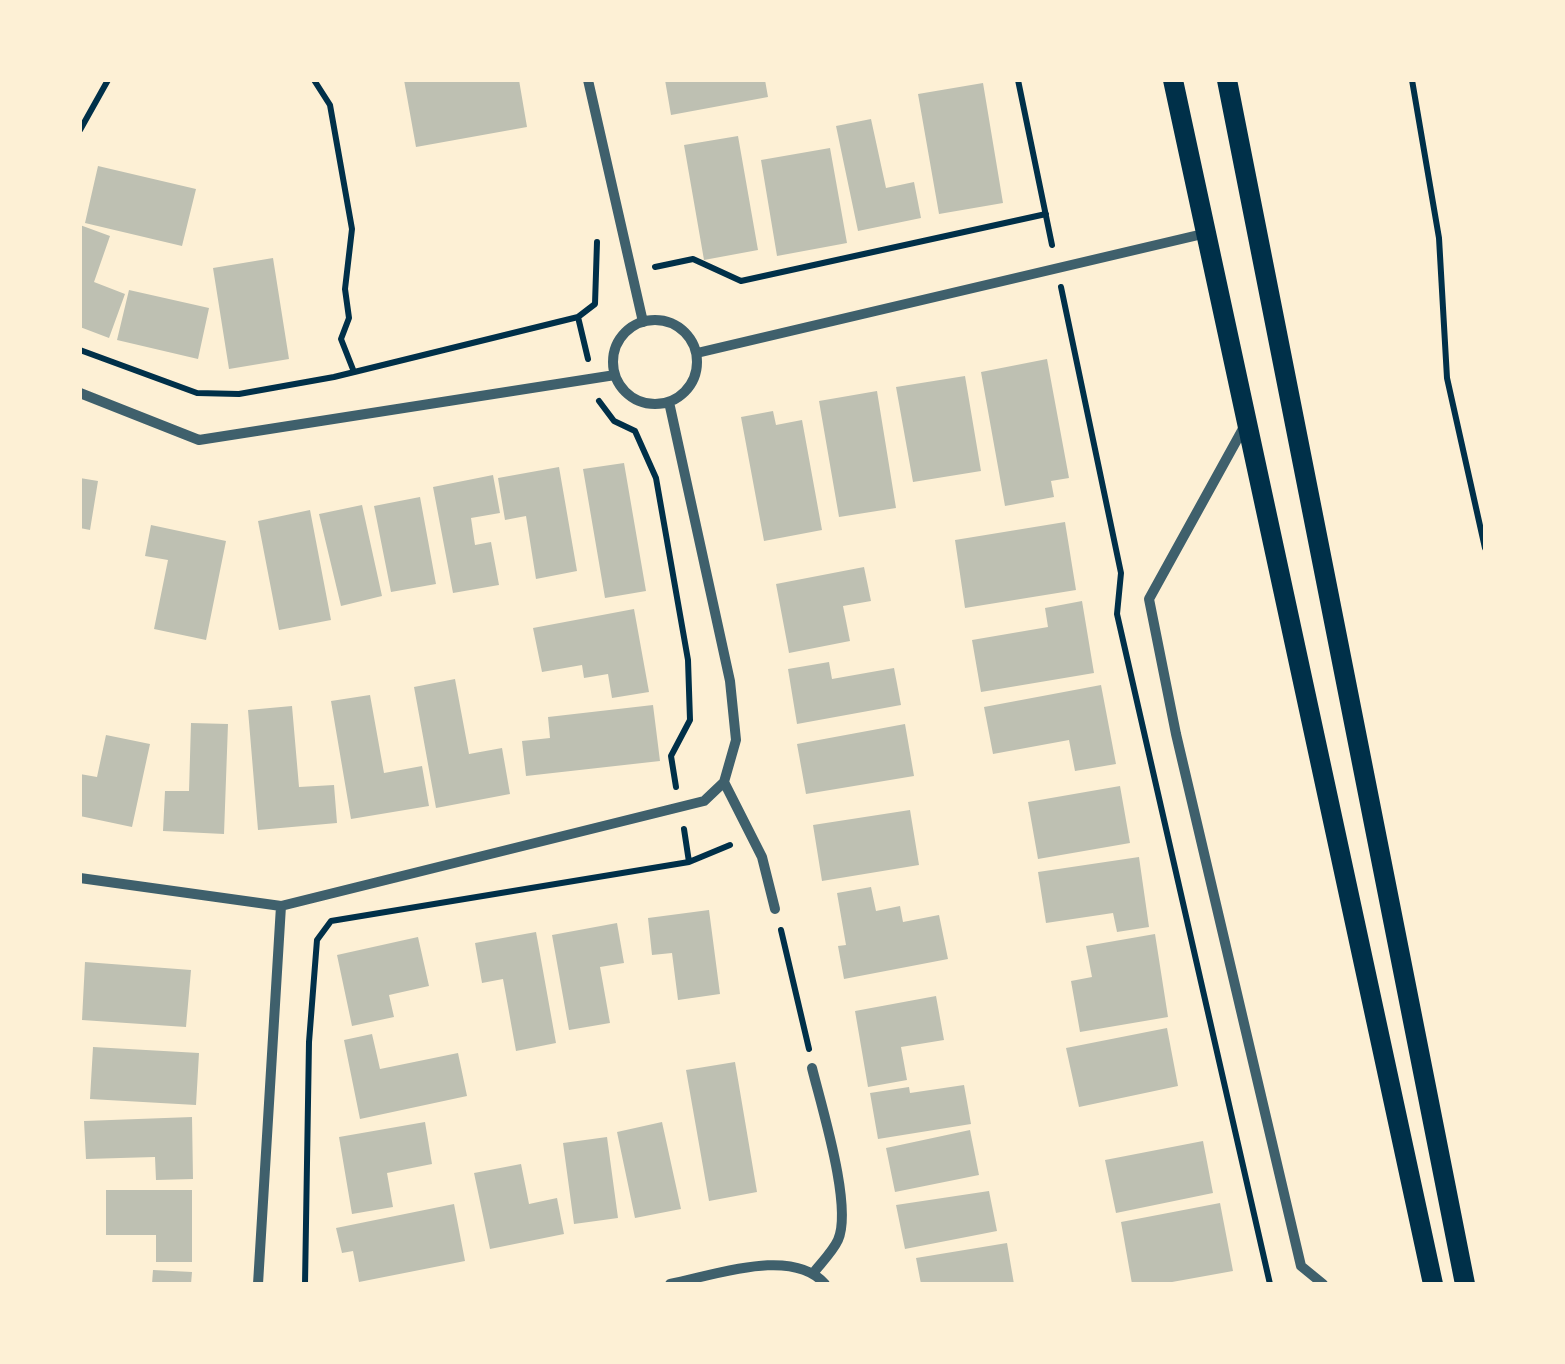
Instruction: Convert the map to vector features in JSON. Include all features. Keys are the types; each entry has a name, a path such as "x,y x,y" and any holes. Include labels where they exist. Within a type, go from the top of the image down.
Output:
{"main road":[{"path":"1173,80 1244,426 1433,1284"},
{"path":"1228,80 1465,1284"}],"street":[{"path":"588,80 643,322"},
{"path":"696,354 1206,233"},
{"path":"660,320 677,326 690,338 696,354 698,366 689,388 669,402 652,405 636,400 615,376 613,362 621,337 643,322 660,320"},
{"path":"80,393 199,440 615,376"},
{"path":"80,878 281,906 704,801 724,782 736,740 730,681 669,402"},
{"path":"1244,426 1149,599 1176,734 1302,1266 1323,1284"},
{"path":"724,782 752,836 775,909"},
{"path":"258,1284 281,906"},
{"path":"812,1068 839,1180 840,1212 839,1238 814,1272"},
{"path":"670,1284 778,1264 814,1272 825,1284"}],"path":[{"path":"80,130 108,80"},
{"path":"314,80 330,105 352,229 344,290 349,318 341,339 354,372"},
{"path":"1412,80 1440,252 1447,378 1485,548"},
{"path":"632,272 693,260 741,281 1046,214"},
{"path":"80,350 198,393 239,394 354,372 578,317 595,304 597,238"},
{"path":"578,317 600,406 634,431 656,478 688,660 690,720 671,756 690,862"},
{"path":"305,1284 309,1042 317,940 331,920 690,862 752,836"},
{"path":"775,909 812,1068"}],"building":[{"path":"404,80 519,80 527,127 416,147"},
{"path":"665,80 765,80 768,97 671,115"},
{"path":"983,83 1003,203 939,214 918,94"},
{"path":"871,119 886,188 914,182 921,218 858,231 836,126"},
{"path":"738,136 758,250 704,260 684,145"},
{"path":"830,148 847,243 777,256 761,160"},
{"path":"98,166 196,189 182,246 85,223"},
{"path":"80,225 110,236 94,282 125,294 109,338 80,327"},
{"path":"273,258 289,359 229,369 213,268"},
{"path":"129,290 209,308 198,359 117,340"},
{"path":"1047,359 1069,478 1051,481 1054,497 1005,506 981,372"},
{"path":"965,376 981,471 913,482 896,387"},
{"path":"877,391 896,508 839,517 819,401"},
{"path":"773,411 776,425 802,420 822,530 764,541 741,417"},
{"path":"624,463 646,591 605,598 583,469"},
{"path":"559,467 577,571 536,579 526,516 505,520 498,478"},
{"path":"493,475 500,513 471,518 475,545 491,542 499,585 453,593 433,487"},
{"path":"80,478 98,481 90,530 80,528"},
{"path":"420,497 436,584 391,592 374,506"},
{"path":"362,505 382,596 341,606 319,514"},
{"path":"310,510 331,620 279,630 258,521"},
{"path":"1065,522 1076,590 965,608 955,540"},
{"path":"151,525 226,541 206,640 154,629 168,560 145,556"},
{"path":"864,567 871,601 843,606 850,641 789,653 776,584"},
{"path":"1082,601 1094,673 981,692 972,640 1048,627 1045,608"},
{"path":"634,609 649,692 612,698 608,674 584,678 582,665 542,672 533,628"},
{"path":"829,662 832,679 894,668 901,705 797,724 788,669"},
{"path":"455,679 469,754 502,748 510,794 436,808 414,687"},
{"path":"1101,685 1116,764 1075,771 1069,740 993,754 984,707"},
{"path":"370,695 384,773 422,766 429,806 351,819 331,701"},
{"path":"653,705 660,761 526,776 522,741 550,738 548,717"},
{"path":"292,706 299,787 334,785 337,823 258,830 248,710"},
{"path":"191,723 228,724 224,834 163,831 165,791 189,791"},
{"path":"905,724 914,776 806,794 797,744"},
{"path":"106,735 150,744 132,827 80,816 80,774 97,777"},
{"path":"1120,786 1130,843 1038,859 1028,802"},
{"path":"910,810 919,865 822,881 813,825"},
{"path":"1139,857 1149,927 1117,932 1113,913 1046,923 1038,872"},
{"path":"871,887 876,911 900,906 903,922 939,915 948,959 844,979 838,946 846,945 837,893"},
{"path":"709,910 720,994 678,1000 672,953 652,955 648,918"},
{"path":"617,923 624,963 600,967 610,1023 569,1030 552,935"},
{"path":"536,932 556,1043 516,1051 503,979 482,983 475,943"},
{"path":"1155,934 1168,1017 1080,1032 1071,981 1092,977 1086,946"},
{"path":"418,937 429,986 389,995 394,1017 352,1026 337,955"},
{"path":"85,962 191,970 186,1027 82,1020"},
{"path":"936,996 944,1040 901,1047 907,1080 868,1087 855,1011"},
{"path":"1167,1028 1178,1086 1079,1107 1066,1048"},
{"path":"372,1034 380,1069 458,1053 467,1096 360,1119 344,1040"},
{"path":"93,1047 199,1053 196,1105 90,1099"},
{"path":"735,1062 757,1192 709,1201 686,1070"},
{"path":"964,1085 971,1124 878,1139 870,1093 909,1087 910,1093"},
{"path":"192,1117 193,1179 156,1180 155,1157 86,1159 84,1121"},
{"path":"425,1122 432,1164 387,1173 393,1207 352,1214 339,1137"},
{"path":"662,1122 681,1209 635,1218 617,1132"},
{"path":"970,1130 979,1175 895,1192 886,1148"},
{"path":"607,1137 618,1218 574,1224 563,1143"},
{"path":"1203,1141 1213,1193 1116,1213 1105,1160"},
{"path":"521,1164 529,1204 557,1198 564,1234 490,1249 474,1173"},
{"path":"106,1190 192,1190 192,1262 156,1262 156,1235 106,1235"},
{"path":"989,1191 997,1231 905,1249 896,1205"},
{"path":"1220,1203 1233,1271 1161,1284 1132,1284 1121,1222"},
{"path":"454,1204 465,1261 359,1282 353,1251 342,1253 336,1228"},
{"path":"1007,1243 1014,1284 921,1284 916,1258"},
{"path":"153,1270 192,1272 191,1284 152,1284"}]}
